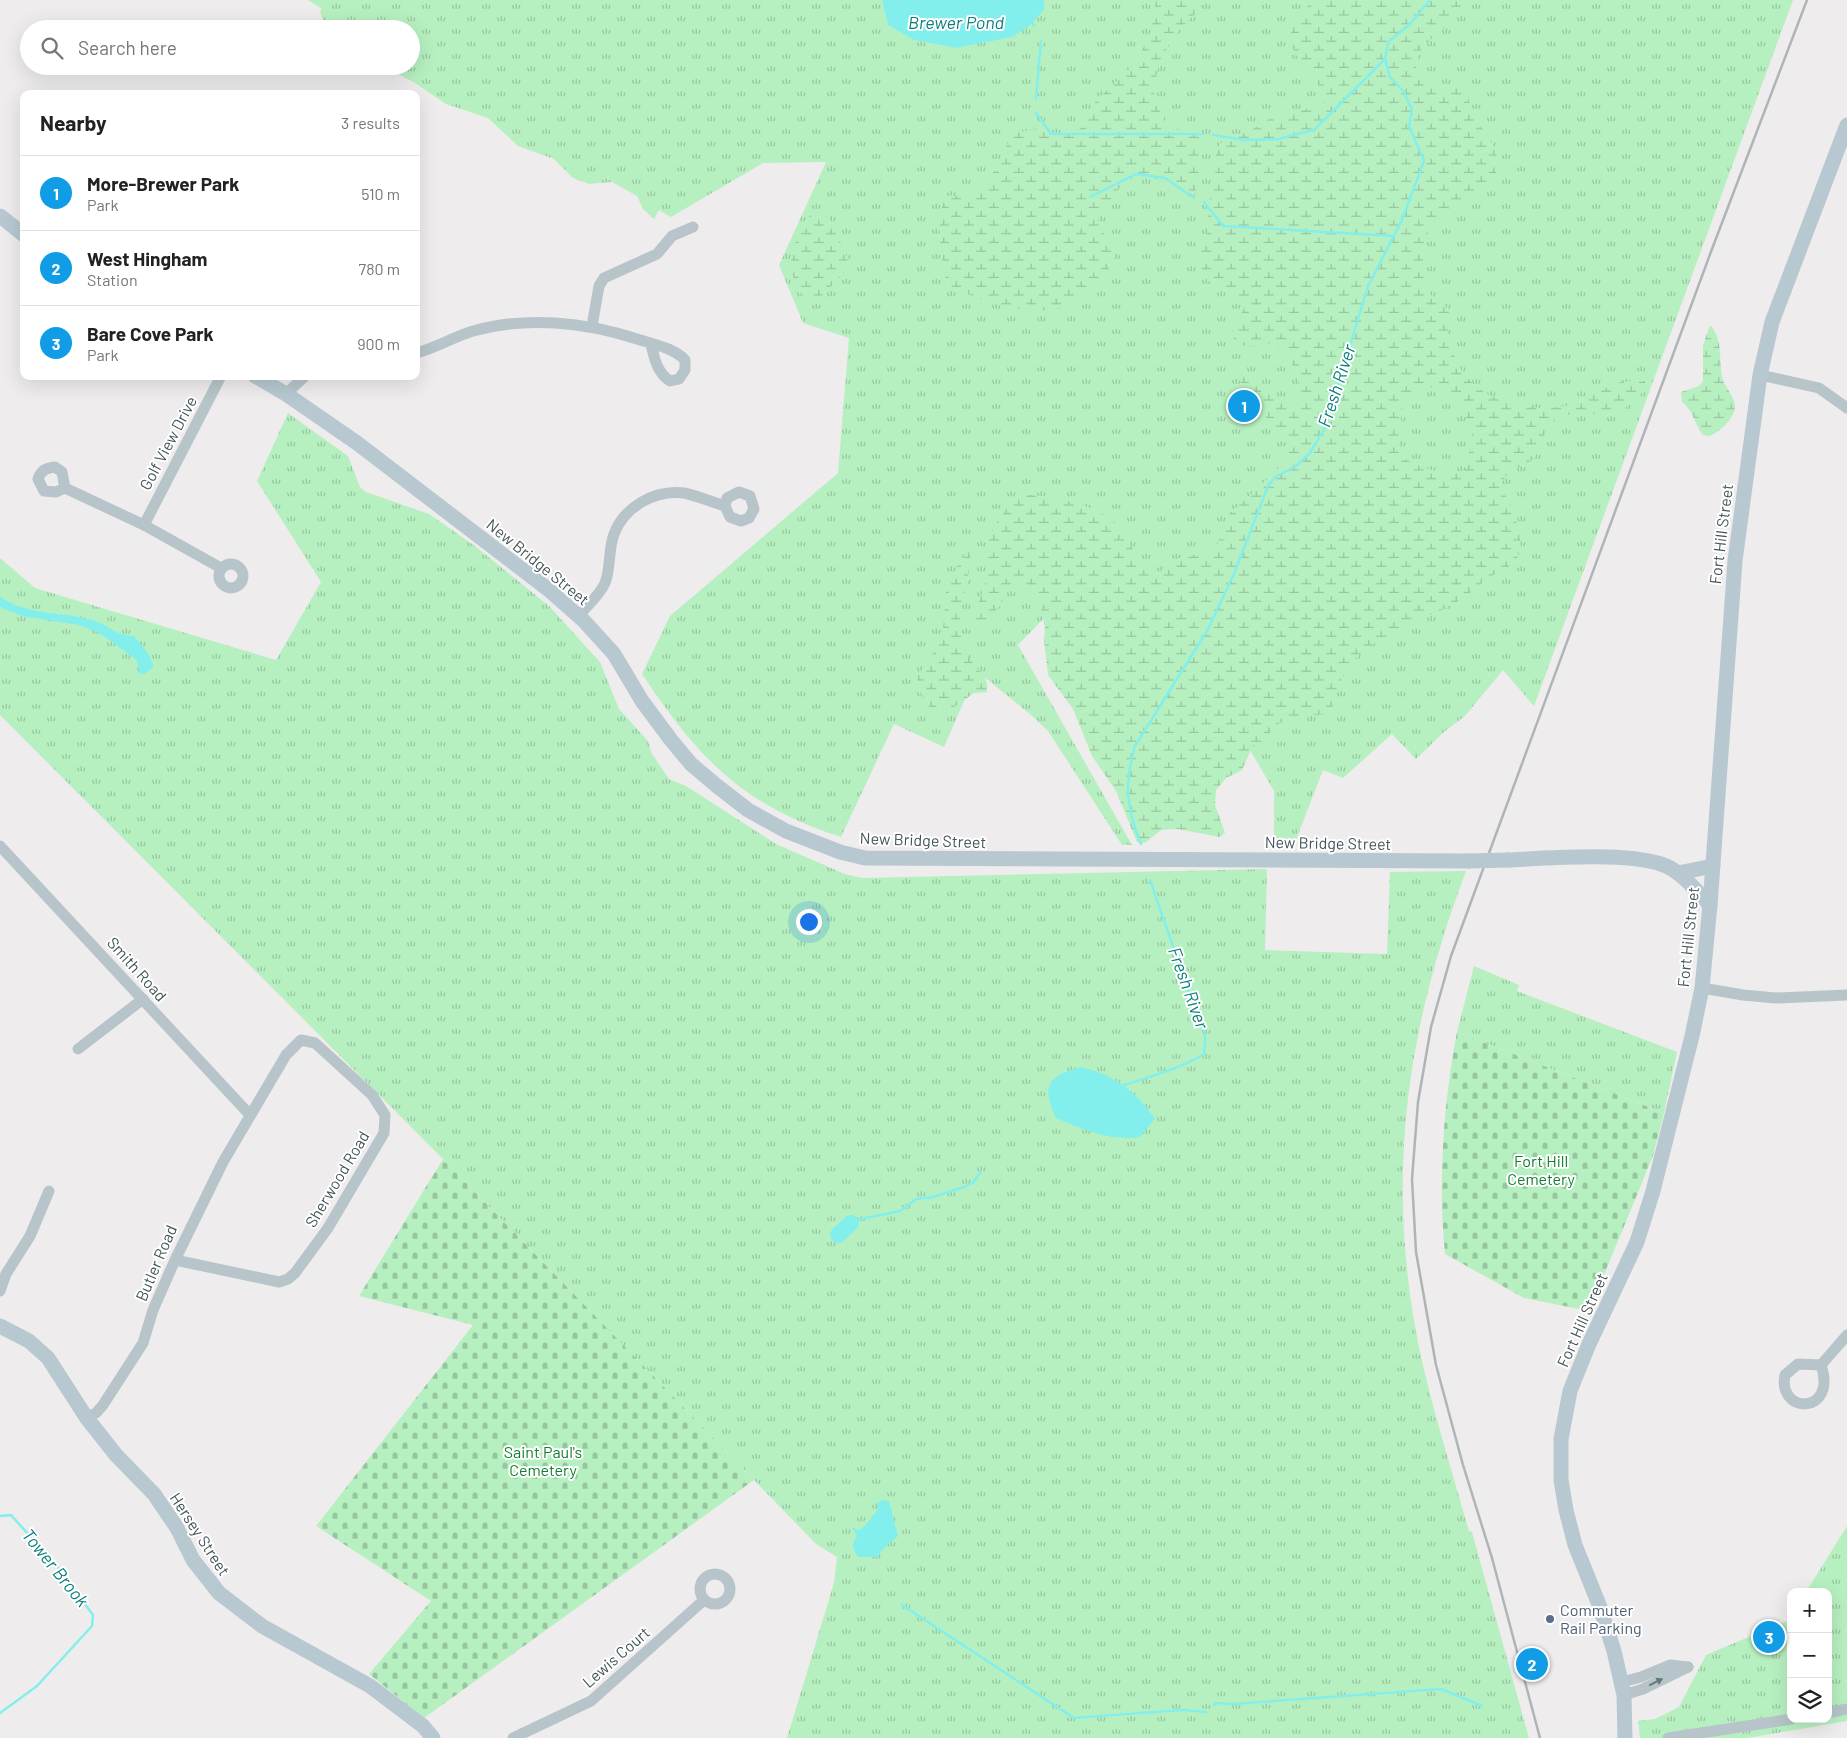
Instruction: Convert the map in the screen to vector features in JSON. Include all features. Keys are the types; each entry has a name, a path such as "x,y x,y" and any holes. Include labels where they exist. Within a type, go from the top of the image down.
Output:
{"street":[{"name":"Fort Hill Street","path":"1625,1738 1623,1688 1600,1607 1576,1545 1566,1510 1561,1480 1561,1439 1570,1391 1588,1344 1637,1242 1674,1110 1702,988 1714,866 1734,570 1760,375 1772,322 1844,142 1847,125"},
{"path":"0,216 20,233"},
{"path":"592,326 599,286 604,278 657,254 672,236 682,230 693,227"},
{"path":"420,352 467,333 508,324 531,322 592,326 650,344"},
{"path":"1760,375 1819,388 1847,408"},
{"name":"Golf View Drive","path":"144,525 219,380"},
{"name":"New Bridge Street","path":"262,380 286,394 364,448 452,517 503,552 578,616 614,654 642,701 691,764 717,786 758,816 786,831 840,852 865,858 914,859 1469,861 1621,858 1662,864 1678,873 1710,905"},
{"path":"286,394 301,380"},
{"path":"65,488 144,525 221,568"},
{"path":"578,616 600,593 606,581 614,533 629,511 638,504 652,497 669,493 685,494 725,506"},
{"name":"Smith Road","path":"0,846 250,1115"},
{"path":"1678,873 1714,866"},
{"path":"1702,988 1742,995 1776,998 1847,995"},
{"path":"78,1049 143,999"},
{"name":"Sherwood Road","path":"175,1260 279,1282 288,1280 328,1228 384,1132 385,1115 372,1095 315,1043 301,1040 286,1055 250,1115"},
{"name":"Butler Road","path":"86,1418 103,1405 137,1353 200,1205 250,1115"},
{"path":"0,1292 6,1274 30,1236 49,1191"},
{"name":"Hersey Street","path":"0,1326 25,1338 43,1352 86,1418 116,1455 154,1494 177,1528 193,1560 219,1593 262,1626 370,1686 416,1720 433,1738"},
{"path":"1821,1365 1847,1336"},
{"name":"Lewis Court","path":"513,1738 591,1701 704,1600"},
{"path":"1832,1712 1847,1709"},
{"path":"1668,1738 1787,1720"}],"green space":[{"path":"308,0 1793,0 1534,706 1503,670 1465,716 1444,732 1416,759 1392,734 1343,778 1323,770 1294,845 1274,845 1274,791 1157,591 1117,543 1018,645 1132,845 1122,845 1048,731 977,671 944,747 894,724 841,837 776,810 749,794 725,775 703,754 683,730 642,674 670,616 838,473 849,338 803,323 779,265 826,162 763,163 671,217 659,210 654,219 643,209 637,196 612,182 589,184 573,178 554,159 518,146 488,118 446,104 400,75 420,75 420,20 323,20 320,11 322,9"},
{"path":"1156,0 1205,0 1206,3 1178,31 1160,60 1153,89 1157,105 1165,121 1179,130 1201,134 1201,158 1195,195 1160,180 1150,178 1133,178 1125,182 1098,216 1100,231 1111,238 1117,249 1112,263 1102,278 1066,306 1034,311 1019,309 974,297 947,284 940,240 940,218 945,196 973,194 981,190 997,166 1012,134 1038,128 1058,134 1070,134 1085,126 1096,100 1127,72 1139,56 1151,33"},
{"path":"1311,0 1463,0 1451,22 1426,44 1420,53 1417,64 1417,78 1438,89 1458,88 1466,93 1472,115 1490,139 1498,160 1497,170 1487,187 1465,202 1444,211 1437,217 1428,235 1423,256 1425,285 1430,294 1453,315 1448,329 1449,341 1460,368 1471,382 1500,400 1535,408 1553,408 1570,405 1588,398 1609,386 1622,382 1645,381 1645,386 1639,397 1613,416 1583,413 1567,415 1554,420 1549,425 1536,455 1531,461 1522,466 1510,469 1501,484 1520,536 1519,553 1514,562 1490,577 1460,600 1384,638 1358,656 1349,666 1343,677 1331,712 1280,723 1270,730 1269,743 1265,747 1253,745 1242,770 1226,778 1216,790 1215,805 1225,833 1220,837 1177,829 1161,830 1145,843 1137,842 1116,791 1092,756 1073,709 1048,675 1044,640 1045,627 1039,600 1027,587 1013,583 1008,586 1001,605 977,631 975,618 985,584 988,541 1003,514 1018,494 1061,499 1090,508 1115,522 1124,532 1145,571 1149,575 1158,573 1177,559 1216,549 1227,516 1287,461 1289,449 1239,380 1241,376 1257,379 1283,401 1291,404 1299,403 1300,386 1292,363 1279,346 1267,344 1244,346 1235,340 1232,333 1233,329 1236,320 1244,309 1241,298 1207,279 1200,263 1198,248 1211,227 1207,212 1216,169 1216,151 1223,140 1248,132 1271,118 1321,105 1326,99 1317,83 1297,57 1291,39 1293,26","holes":["1436,386 1451,395 1461,408 1473,440 1470,443 1468,467 1454,473 1436,471 1403,458 1399,445 1404,403 1424,389"]},
{"path":"810,215 826,216 830,219 848,259 843,274 818,300 805,297 800,292 791,267 793,249"},
{"path":"1710,325 1719,344 1723,380 1734,401 1735,408 1732,417 1726,425 1710,436 1703,435 1700,431 1689,409 1682,402 1681,392 1699,386 1703,381 1703,345"},
{"path":"288,413 348,456 360,487 366,492 429,514 475,546 549,606 600,662 619,709 648,741 652,754 669,779 686,786 776,844 845,874 862,878 1267,869 1265,950 1387,954 1390,872 1466,871 1431,981 1418,1035 1409,1090 1404,1144 1403,1200 1406,1256 1413,1315 1424,1370 1469,1531 1472,1532 1529,1738 787,1738 834,1583 837,1557 816,1544 443,1159 0,715 0,558 35,588 276,660 321,582 257,481"},
{"path":"971,548 968,578 960,616 960,632 968,656 986,680 987,692 974,693 954,707 937,712 925,702 917,677 940,643 943,631 946,591 958,564"},
{"path":"1474,966 1519,985 1517,991 1677,1052 1664,1113 1457,1032"},
{"name":"Fort Hill Cemetery","path":"1457,1032 1664,1113 1653,1156 1589,1311 1524,1298 1445,1254 1442,1198 1443,1143 1448,1087"},
{"name":"Saint Paul's Cemetery","path":"443,1159 754,1480 424,1718 369,1674 431,1601 316,1526 473,1325 359,1296"},
{"path":"1847,1526 1847,1721 1747,1738 1640,1738 1638,1721 1655,1719 1679,1707 1706,1655 1787,1621 1787,1723 1832,1723 1832,1588 1808,1588"}],"water":[{"name":"Brewer Pond","path":"882,0 1044,0 1044,10 1028,27 1012,37 957,48 914,40 888,25"},
{"path":"0,597 22,607 95,621 122,634 134,636 148,653 154,667 144,674 139,673 137,660 99,633 79,625 22,616 0,607"},
{"path":"1081,1067 1114,1079 1148,1109 1155,1119 1140,1137 1118,1138 1097,1134 1056,1118 1049,1098 1048,1090 1050,1084 1061,1074"},
{"path":"883,1500 889,1501 898,1536 881,1551 878,1557 859,1557 854,1549 853,1544 857,1536 852,1527 859,1530 864,1527 878,1509 877,1503"}],"waterway":[{"name":"Fresh River","path":"1141,844 1132,818 1128,795 1129,772 1135,746 1207,631 1234,574 1268,486 1275,477 1296,466 1310,453 1325,428 1368,286 1402,220 1424,161 1409,126 1412,110 1404,92 1390,77 1385,59 1388,42 1410,24 1430,0"},
{"path":"1031,20 1034,26"},
{"path":"1036,99 1041,41"},
{"path":"1213,135 1245,140 1278,139 1314,130 1385,59"},
{"path":"1036,113 1051,134 1203,134"},
{"path":"1090,197 1136,174 1165,178 1194,198"},
{"path":"1204,202 1223,226 1394,236"},
{"name":"Fresh River","path":"1122,1086 1174,1069 1204,1054 1204,1025 1191,998 1150,880"},
{"path":"856,1220 900,1211 916,1199 933,1197 964,1187 974,1182 981,1171"},
{"path":"838,1235 851,1223"},
{"name":"Tower Brook","path":"0,1516 11,1515 56,1565 93,1615 92,1626 37,1686 0,1713"},
{"path":"902,1605 1074,1718 1182,1710 1206,1712"},
{"path":"1214,1705 1216,1703 1233,1704 1441,1689 1482,1706"}],"railway":[{"path":"1540,1738 1492,1558 1463,1465 1436,1365 1416,1252 1412,1179 1418,1102 1431,1027 1451,956 1712,249 1807,0"}],"place":[{"name":"More-Brewer Park","path":"1244,406"},
{"name":"Commuter Rail Parking","path":"1550,1619"},
{"name":"Bare Cove Park","path":"1769,1637"},
{"name":"West Hingham","path":"1532,1664"}]}
